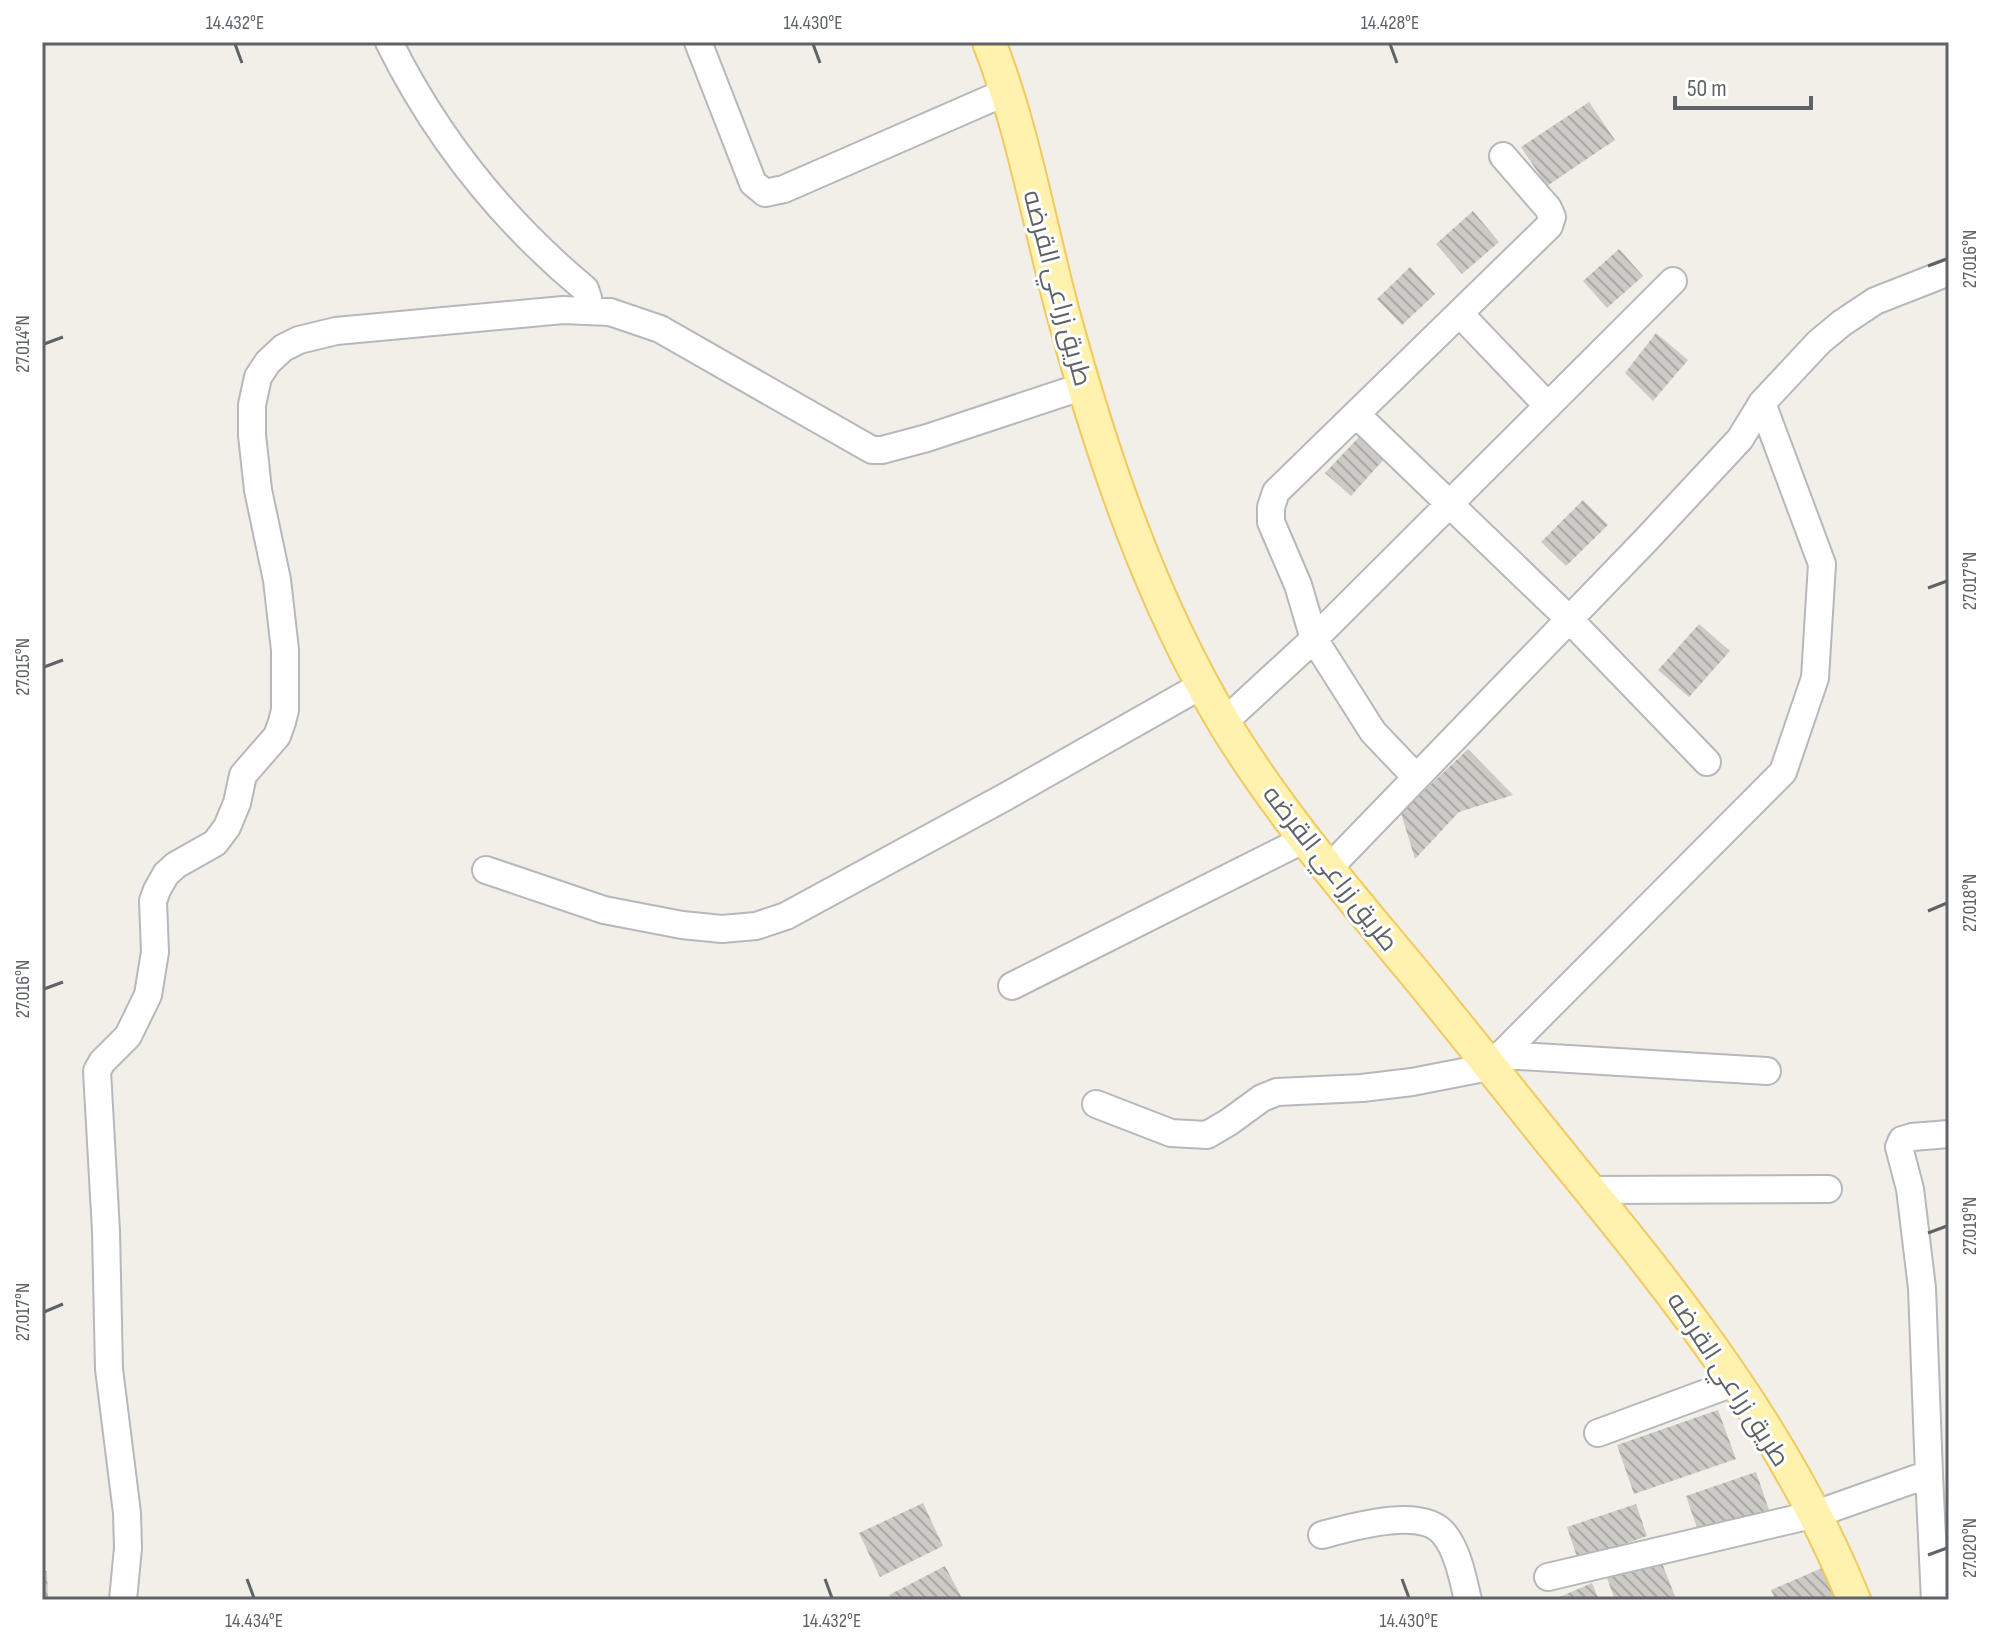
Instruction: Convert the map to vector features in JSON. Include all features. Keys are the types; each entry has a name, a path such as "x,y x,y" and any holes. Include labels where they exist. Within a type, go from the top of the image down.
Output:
{"main road":[{"name":"طريق زراعي القرضه","path":"989,42 1006,92 1084,386 1126,515 1160,597 1224,722 1255,771 1328,869 1496,1061 1590,1190 1662,1277 1736,1382 1816,1514 1854,1600"}],"street":[{"path":"389,42 459,158 527,238 585,289 588,298 585,309"},
{"path":"698,42 753,183 765,193 784,189 1006,92"},
{"path":"1416,777 1373,732 1314,639 1298,585 1277,542 1271,522 1271,507 1276,492 1549,226 1552,217 1548,208 1503,156"},
{"path":"1328,869 1740,439 1762,403 1780,382 1842,323 1875,301 1949,272"},
{"path":"1224,722 1314,639 1673,281"},
{"path":"123,1600 128,1548 127,1513 109,1369 106,1231 97,1071 128,1036 148,995 155,952 153,901 157,890 166,874 176,865 215,843 227,827 237,803 243,775 277,736 285,710 285,650 277,580 254,459 254,391 268,362 283,348 299,340 336,331 585,309 610,312 660,329 872,450 927,438 1084,386"},
{"path":"1460,314 1548,406"},
{"path":"1496,1061 1783,772 1815,678 1822,564 1762,403"},
{"path":"1356,414 1569,619 1707,762"},
{"path":"486,870 604,910 722,929 756,926 786,916 1204,684"},
{"path":"1012,986 1305,839"},
{"path":"1096,1104 1171,1133 1207,1135 1262,1098 1277,1092 1412,1082 1496,1061 1767,1071"},
{"path":"1935,1600 1922,1288 1910,1189 1899,1147 1902,1140 1912,1137 1949,1134"},
{"path":"1590,1190 1828,1189"},
{"path":"1598,1433 1736,1382"},
{"path":"1548,1577 1816,1514 1929,1474"},
{"path":"1322,1535 1388,1521 1427,1522 1444,1532 1468,1600"}],"building":[{"path":"1589,102 1615,140 1547,186 1521,147"},
{"path":"1473,211 1499,242 1462,274 1436,244"},
{"path":"1619,249 1643,276 1607,308 1583,281"},
{"path":"1410,267 1435,294 1402,325 1377,299"},
{"path":"1656,333 1688,360 1653,401 1625,373"},
{"path":"1359,437 1384,459 1351,496 1325,473"},
{"path":"1583,500 1608,525 1566,566 1541,542"},
{"path":"1699,624 1730,651 1689,697 1658,670"},
{"path":"1468,749 1513,795 1459,812 1415,859 1401,813"},
{"path":"1718,1410 1736,1459 1634,1494 1617,1445"},
{"path":"1756,1472 1769,1510 1699,1534 1686,1496"},
{"path":"923,1503 943,1546 880,1577 859,1533"},
{"path":"1636,1504 1647,1536 1578,1560 1567,1527"},
{"path":"1660,1558 1676,1599 1615,1600 1607,1578"},
{"path":"945,1566 963,1600 892,1600 889,1595"},
{"path":"1822,1568 1836,1600 1776,1600 1771,1590"},
{"path":"42,1571 47,1571 48,1600 42,1600"},
{"path":"1592,1583 1599,1600 1557,1598"}]}
